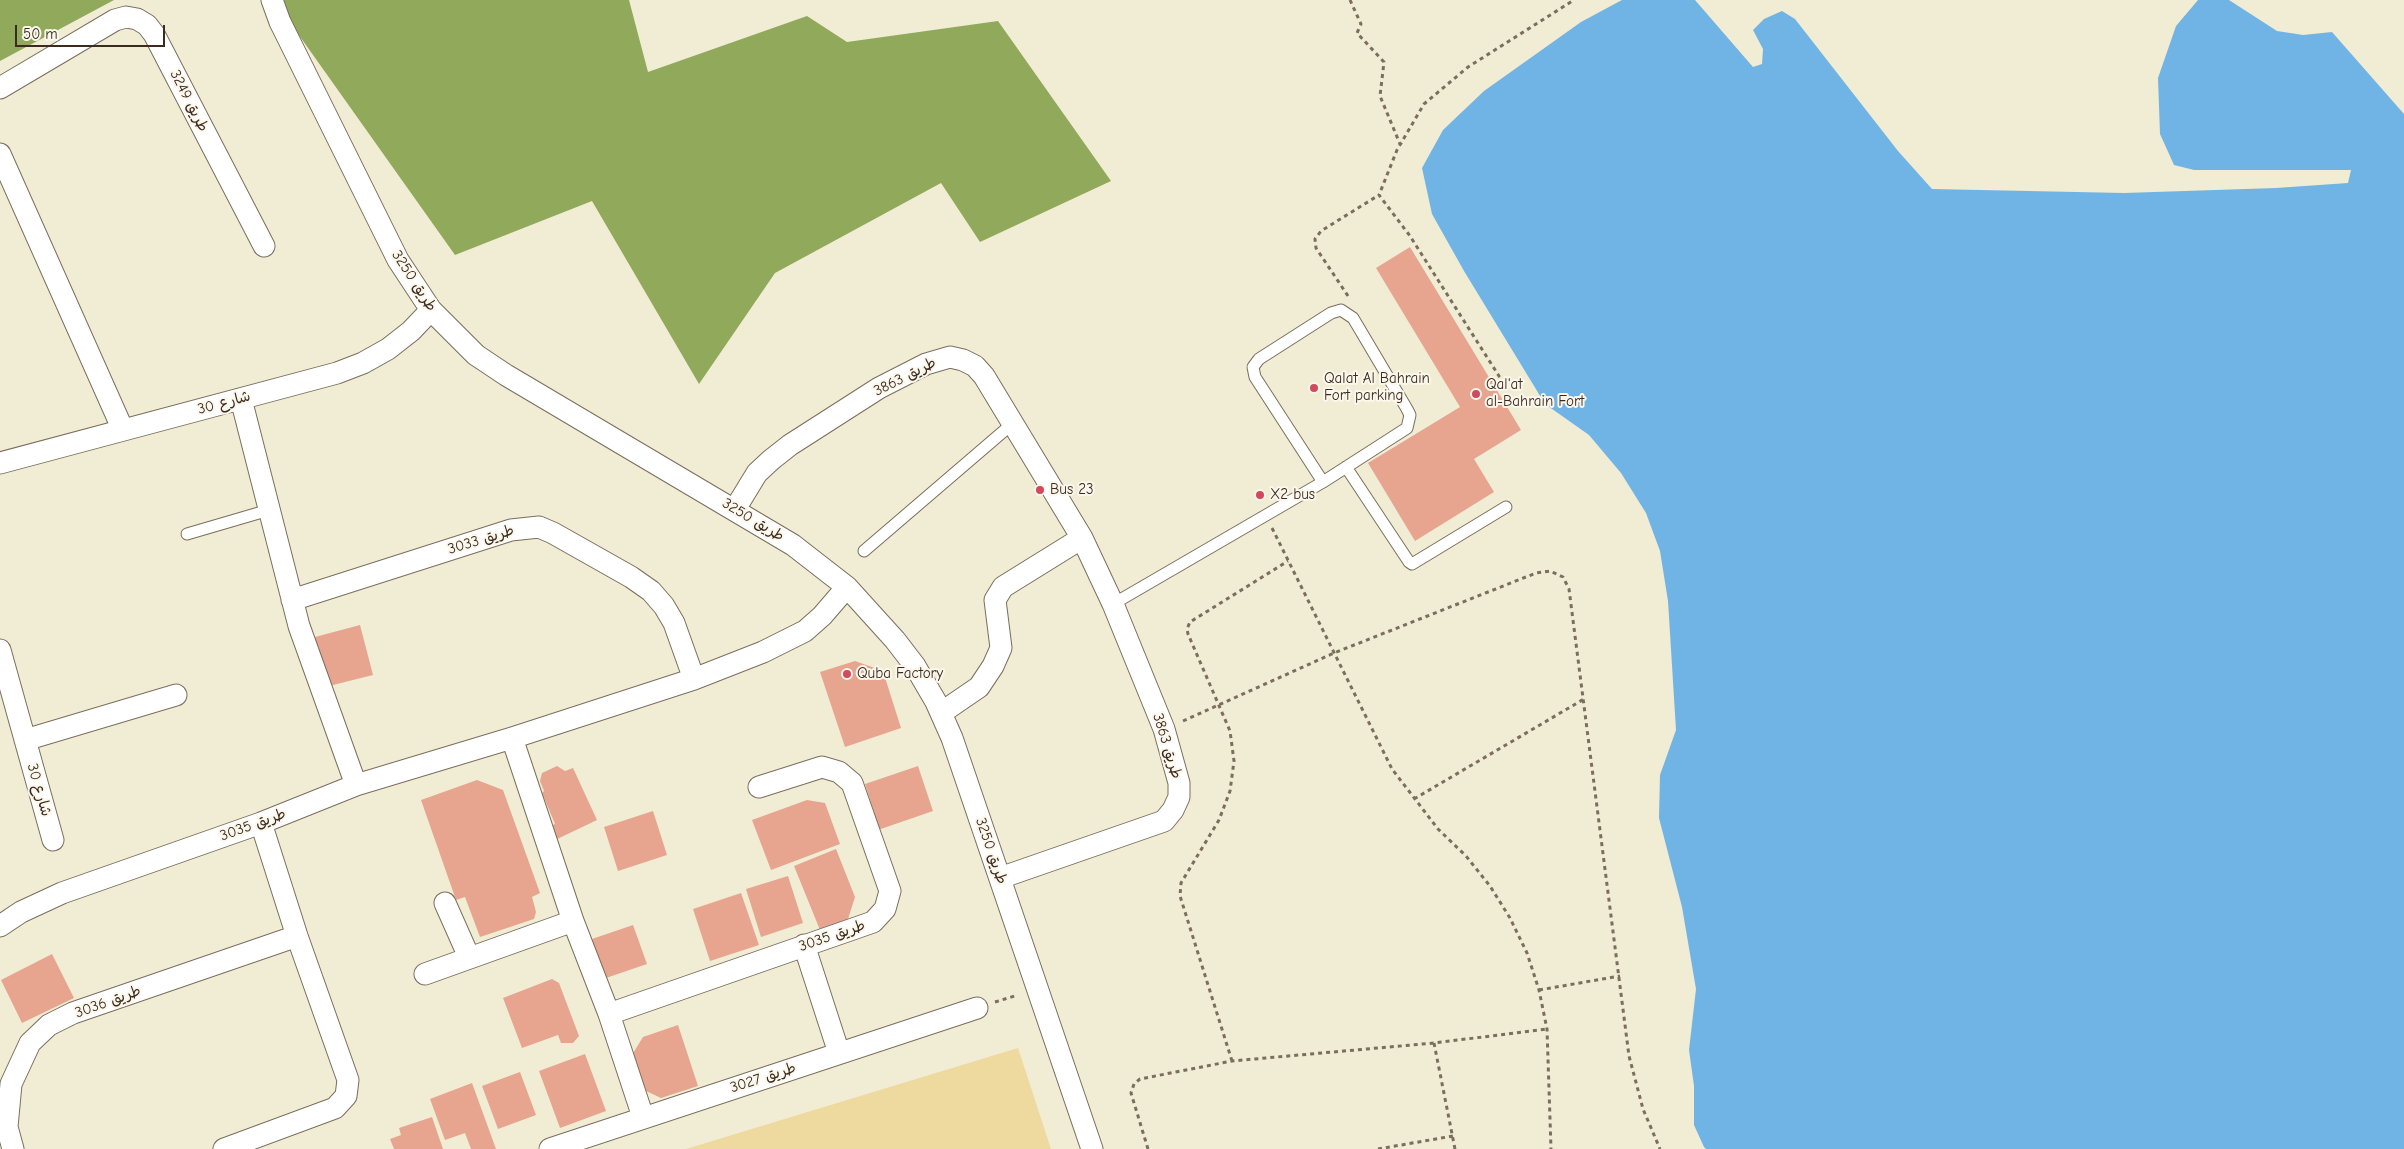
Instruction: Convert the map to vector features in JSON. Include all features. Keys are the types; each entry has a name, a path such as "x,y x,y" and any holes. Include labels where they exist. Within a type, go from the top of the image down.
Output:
{"street":[{"name":"طريق 3250","path":"272,0 280,22 398,260 431,310 476,354 506,375 793,545 847,587 895,640 915,666 941,713 952,738 1092,1149"},
{"name":"طريق 3249","path":"0,88 115,20 137,19 147,25 154,34 264,246"},
{"path":"0,154 123,430"},
{"name":"شارع 30","path":"0,463 337,373 363,363 396,343 411,331 431,310"},
{"name":"طريق 3863","path":"735,509 757,473 790,445 880,388 937,359 963,360 975,366 984,376 1082,538 1113,604 1164,729 1179,783 1179,797 1174,810 1164,820 1000,878"},
{"path":"241,399 299,626 356,784"},
{"name":"طريق 3033","path":"292,600 511,530 539,527 631,577 651,591 664,606 674,623 694,679"},
{"path":"941,713 979,687 993,666 1001,648 995,600 1003,587 1082,538"},
{"name":"طريق 3035","path":"0,926 20,912 62,893 261,823 356,784 512,738 694,679 788,641 822,616 847,587"},
{"name":"شارع 30","path":"0,650 53,840"},
{"path":"25,740 176,695"},
{"path":"512,738 573,921 609,1014 643,1117"},
{"name":"طريق 3035","path":"609,1014 873,922 886,909 890,891 852,783 839,772 822,767 759,787"},
{"path":"224,1149 323,1115 335,1108 346,1096 348,1080 344,1064 297,936 261,823"},
{"path":"445,903 469,957"},
{"path":"426,974 573,921"},
{"name":"طريق 3036","path":"13,1149 8,1128 11,1084 30,1043 50,1025 73,1014 297,936"},
{"path":"804,946 839,1053"},
{"name":"طريق 3027","path":"550,1149 977,1008"}],"lane":[{"path":"1113,604 1323,482 1407,428 1410,415 1350,314 1341,310 1331,313 1259,359 1252,367 1255,377 1323,482"},
{"path":"864,551 1012,424"},
{"path":"1346,467 1408,562 1412,564 1506,507"},
{"path":"187,534 269,510"}],"path":[{"path":"1350,0 1361,24 1357,32 1384,62 1380,96 1400,144"},
{"path":"1350,314 1348,294 1316,248 1315,239 1320,231 1380,194 1400,144 1424,104 1468,68 1574,0"},
{"path":"1380,194 1410,236 1499,376 1491,381"},
{"path":"1265,514 1392,769 1414,799 1490,886 1527,953 1539,990 1547,1029 1551,1149"},
{"path":"1232,1061 1180,896 1182,883 1219,820 1230,791 1234,761 1230,731 1188,634 1190,622 1288,561"},
{"path":"1164,729 1334,653 1536,573 1550,571 1563,577 1569,589 1620,976 1625,1029 1635,1083 1643,1109 1660,1149"},
{"path":"1414,799 1584,699"},
{"path":"1539,990 1620,976"},
{"path":"977,1008 1038,989"},
{"path":"1148,1149 1130,1092 1134,1084 1140,1079 1232,1061 1434,1043 1547,1029"},
{"path":"1434,1043 1455,1149"},
{"path":"1378,1149 1453,1136"}],"green space":[{"path":"0,0 114,0 0,61"},
{"path":"274,0 629,0 648,72 807,16 847,42 998,21 1111,181 980,242 941,183 775,273 699,384 592,201 455,255"}],"sand":[{"path":"1018,1048 1051,1149 686,1149"}],"water":[{"path":"1622,0 1695,0 1753,67 1762,64 1763,49 1753,30 1764,19 1782,11 1795,19 1898,151 1932,189 2124,193 2276,188 2348,183 2351,170 2194,170 2174,165 2160,134 2158,78 2176,26 2198,0 2229,0 2277,31 2303,35 2332,32 2404,114 2404,1149 1706,1149 1704,1147 1694,1125 1694,1086 1689,1050 1696,989 1682,907 1659,818 1660,775 1676,730 1668,601 1660,551 1646,513 1621,473 1589,435 1545,404 1464,271 1432,214 1422,168 1443,130 1484,91 1581,22"}],"building":[{"name":"Qal'at al-Bahrain Fort","path":"1410,247 1521,430 1474,459 1494,492 1415,541 1368,463 1460,407 1376,268"},
{"path":"360,625 373,675 329,686 315,637"},
{"path":"855,661 883,671 901,728 845,747 820,672"},
{"path":"557,766 565,771 573,768 597,820 553,841 547,828 555,824 542,793 544,791 540,781 542,773"},
{"path":"918,766 933,811 875,831 870,816 874,812 865,784"},
{"path":"477,780 503,790 540,893 532,897 536,912 534,919 480,937 465,897 456,900 421,800"},
{"path":"807,800 825,803 840,844 771,870 752,820"},
{"path":"653,811 667,855 618,871 604,827"},
{"path":"836,849 855,897 848,919 820,930 794,866"},
{"path":"788,876 803,923 761,937 746,889"},
{"path":"741,893 759,945 710,961 693,909"},
{"path":"633,925 647,964 606,978 592,939"},
{"path":"52,954 74,998 22,1023 1,980"},
{"path":"552,979 559,983 579,1036 573,1043 561,1043 558,1035 522,1048 503,998"},
{"path":"678,1025 698,1086 661,1098 646,1091 632,1055 643,1037"},
{"path":"585,1054 606,1111 560,1128 539,1071"},
{"path":"520,1072 536,1115 498,1129 482,1086"},
{"path":"472,1083 496,1149 471,1149 465,1133 445,1140 430,1099"},
{"path":"432,1117 443,1149 394,1149 390,1139 401,1135 399,1128"}],"place":[{"name":"Qalat Al Bahrain Fort parking","path":"1314,388"},
{"name":"Qal'at al-Bahrain Fort","path":"1476,394"},
{"name":"Bus 23","path":"1040,490"},
{"name":"X2 bus","path":"1260,495"},
{"name":"Quba Factory","path":"847,674"}]}
